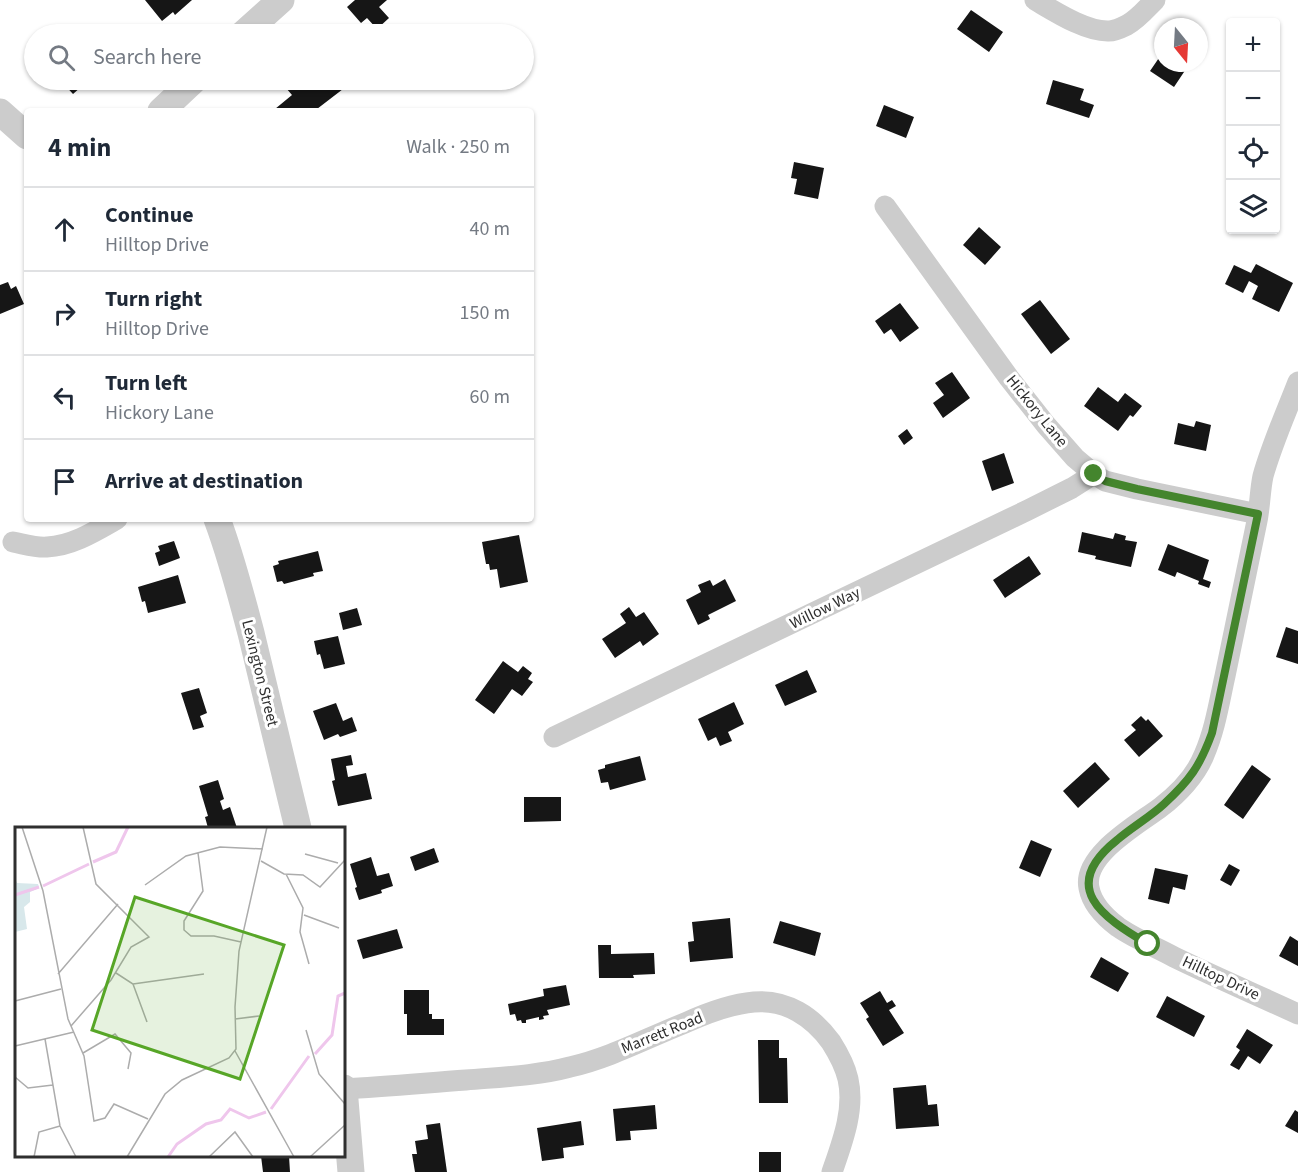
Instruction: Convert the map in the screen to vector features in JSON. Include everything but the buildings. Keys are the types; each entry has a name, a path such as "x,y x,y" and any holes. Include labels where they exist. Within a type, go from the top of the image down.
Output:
{"street":[{"path":"254,24 281,0"},
{"path":"1035,0 1068,20 1098,30 1109,31 1136,19 1155,0"},
{"path":"163,108 183,90"},
{"path":"0,112 24,133"},
{"name":"Hickory Lane","path":"885,206 1009,378 1075,458 1094,474 1105,481 1137,489 1258,514"},
{"name":"Hilltop Drive","path":"1298,382 1263,477 1258,514 1212,733 1204,757 1194,774 1163,806 1115,841 1095,862 1089,874 1089,887 1094,902 1118,926 1148,944 1298,1014"},
{"name":"Willow Way","path":"554,737 1036,506 1094,474"},
{"path":"14,542 44,547 63,545 111,522"},
{"name":"Lexington Street","path":"218,522 229,551 264,685 298,827"},
{"name":"Marrett Road","path":"345,1088 508,1077 552,1071 572,1067 614,1052 697,1017 730,1006 756,1001 782,1004 805,1014 823,1030 837,1051 848,1079 850,1107 842,1145 832,1172"},
{"path":"345,1100 351,1172"}],"route":[{"path":"1094,474 1105,481 1137,489 1258,514 1212,733 1204,757 1194,774 1183,786 1163,806 1115,841 1095,862 1089,874 1089,887 1094,902 1104,914 1118,926 1148,944"}]}
